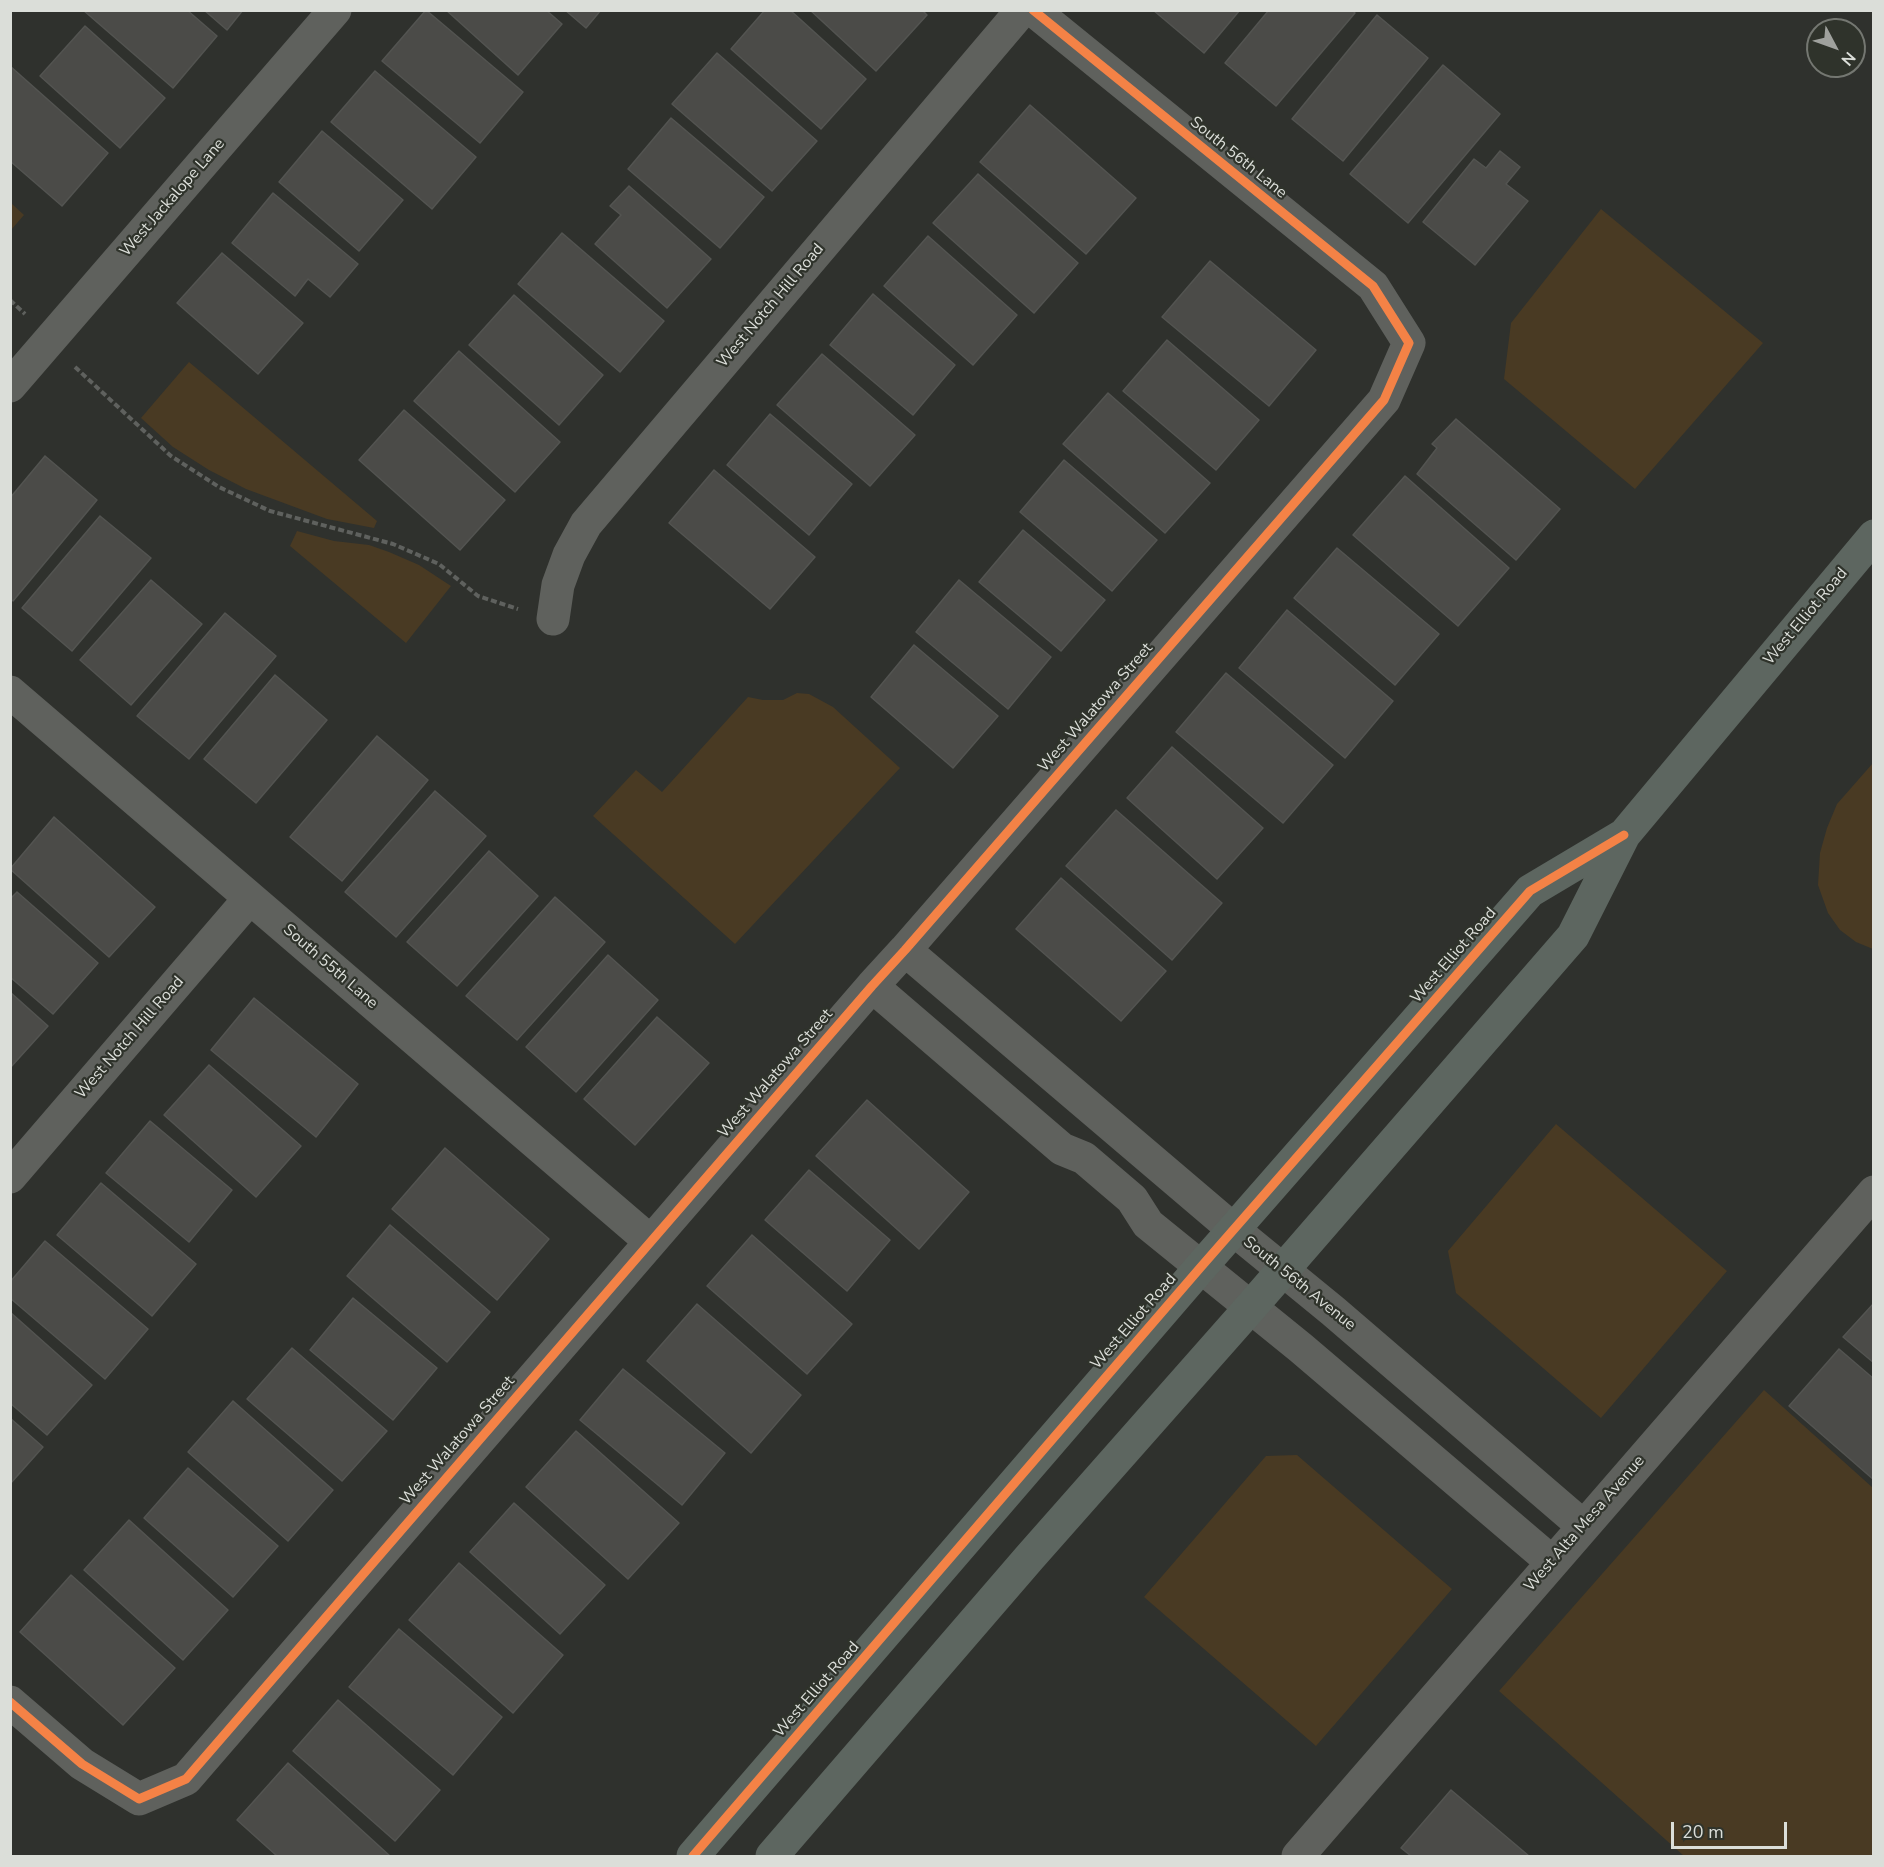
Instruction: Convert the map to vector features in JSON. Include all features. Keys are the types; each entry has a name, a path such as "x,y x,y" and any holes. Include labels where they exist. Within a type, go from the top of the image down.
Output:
{"main road":[{"name":"West Elliot Road","path":"772,1857 1030,1557 1573,936 1624,836 1874,536"},
{"name":"West Elliot Road","path":"693,1857 1200,1268 1530,891 1624,836"}],"street":[{"name":"West Jackalope Lane","path":"10,386 335,10"},
{"name":"West Notch Hill Road","path":"553,620 558,585 586,524 1022,10"},
{"name":"South 56th Lane","path":"1033,10 1373,286 1409,343"},
{"name":"West Walatowa Street","path":"10,1702 82,1764 139,1799 186,1779 872,986 1384,400 1409,343"},
{"name":"South 55th Lane","path":"10,692 650,1242"},
{"name":"West Notch Hill Road","path":"10,1178 250,898"},
{"name":"South 56th Avenue","path":"905,950 1233,1230 1342,1318 1583,1526"},
{"path":"872,986 1062,1149 1070,1176 1117,1215 1148,1224 1301,1348 1552,1562"},
{"path":"1062,1149 1095,1112"},
{"name":"West Alta Mesa Avenue","path":"1298,1857 1874,1192"}],"path":[{"path":"10,300 52,338 82,376 171,456 219,487 270,511 393,544 439,564 478,596 553,620"}],"shaded area":[{"path":"11,203 24,215 11,230"},
{"path":"1601,209 1763,343 1635,489 1504,379 1511,323"},
{"path":"189,362 377,521 374,528 327,519 246,489 209,470 173,447 141,418"},
{"path":"297,531 334,541 369,545 389,552 419,565 451,586 406,643 290,546"},
{"path":"797,693 809,694 833,707 900,768 735,944 593,816 636,770 662,792 748,697 783,700"},
{"path":"1873,763 1873,949 1856,942 1840,930 1828,913 1818,885 1820,853 1837,804"},
{"path":"1556,1124 1727,1271 1601,1418 1456,1293 1448,1251"},
{"path":"1764,1390 1873,1488 1873,1856 1684,1856 1499,1691"},
{"path":"1297,1455 1452,1589 1316,1746 1144,1597 1266,1456"}],"building":[{"path":"83,10 187,10 217,36 173,88"},
{"path":"204,10 243,10 227,30"},
{"path":"426,10 523,92 480,143 382,61"},
{"path":"446,10 546,10 562,24 518,75"},
{"path":"565,10 601,10 586,28"},
{"path":"765,10 790,10 866,79 821,129 731,49"},
{"path":"810,10 922,10 927,15 876,71"},
{"path":"1153,10 1240,10 1204,53"},
{"path":"1269,10 1352,10 1355,13 1276,106 1225,63"},
{"path":"1377,15 1428,58 1343,161 1292,119"},
{"path":"85,26 165,98 120,148 40,76"},
{"path":"717,53 817,141 772,191 672,104"},
{"path":"1443,65 1500,114 1408,223 1350,174"},
{"path":"10,66 108,153 62,206 10,161"},
{"path":"375,71 476,157 432,209 331,122"},
{"path":"1030,105 1136,198 1086,254 980,162"},
{"path":"671,118 764,197 720,248 628,169"},
{"path":"322,131 403,200 359,251 279,182"},
{"path":"1500,151 1520,167 1506,184 1528,201 1475,265 1423,222 1474,159 1486,168"},
{"path":"978,174 1078,263 1034,313 933,223"},
{"path":"629,186 711,259 667,308 595,244 621,215 610,206"},
{"path":"273,193 358,264 330,297 308,279 295,296 232,243"},
{"path":"562,233 664,321 620,372 518,284"},
{"path":"928,236 1017,315 973,365 884,286"},
{"path":"222,253 303,323 258,374 177,303"},
{"path":"1210,261 1316,350 1269,406 1162,317"},
{"path":"873,294 955,365 913,415 830,345"},
{"path":"514,295 603,375 559,425 469,345"},
{"path":"1167,340 1259,420 1216,470 1123,391"},
{"path":"459,351 560,442 515,492 414,401"},
{"path":"822,354 915,435 870,486 777,405"},
{"path":"1108,393 1210,483 1165,533 1063,444"},
{"path":"404,410 505,500 460,550 359,460"},
{"path":"770,414 852,484 809,535 727,465"},
{"path":"1456,419 1560,509 1516,560 1417,474 1437,448 1432,444"},
{"path":"45,456 97,500 13,601 10,599 10,498"},
{"path":"1064,460 1157,540 1112,591 1020,512"},
{"path":"714,470 815,557 770,609 669,523"},
{"path":"1405,476 1509,568 1458,626 1353,535"},
{"path":"100,516 151,558 72,651 22,608"},
{"path":"1023,530 1105,600 1061,651 979,582"},
{"path":"1337,548 1439,634 1395,685 1294,598"},
{"path":"151,580 202,624 131,705 80,660"},
{"path":"959,580 1051,657 1008,709 916,632"},
{"path":"1287,610 1393,701 1345,758 1239,668"},
{"path":"225,613 276,656 189,759 137,716"},
{"path":"914,645 998,716 953,768 871,697"},
{"path":"1226,673 1333,765 1283,823 1176,732"},
{"path":"275,675 327,720 256,803 204,759"},
{"path":"377,736 428,780 342,881 290,837"},
{"path":"1172,747 1263,828 1217,879 1127,798"},
{"path":"435,791 486,836 396,937 345,892"},
{"path":"1116,810 1222,903 1172,960 1066,866"},
{"path":"54,817 155,907 109,957 10,869"},
{"path":"489,851 538,896 457,986 407,942"},
{"path":"1061,878 1166,971 1121,1021 1016,929"},
{"path":"17,892 98,963 53,1014 10,977 10,899"},
{"path":"555,897 605,942 517,1040 466,996"},
{"path":"608,955 658,1000 576,1092 526,1047"},
{"path":"10,992 48,1026 10,1068"},
{"path":"254,998 358,1084 316,1137 211,1050"},
{"path":"657,1017 709,1063 635,1145 584,1099"},
{"path":"209,1065 301,1146 256,1197 164,1115"},
{"path":"867,1100 969,1192 919,1249 816,1156"},
{"path":"150,1121 232,1190 189,1242 106,1173"},
{"path":"445,1148 549,1239 497,1300 392,1209"},
{"path":"809,1170 890,1240 847,1291 765,1220"},
{"path":"101,1183 196,1264 152,1316 57,1235"},
{"path":"390,1225 490,1312 447,1362 347,1276"},
{"path":"752,1235 852,1324 807,1374 707,1286"},
{"path":"45,1241 148,1329 105,1379 10,1298 10,1282"},
{"path":"353,1298 437,1368 393,1420 310,1350"},
{"path":"1874,1303 1874,1363 1843,1337"},
{"path":"697,1304 801,1395 751,1453 647,1361"},
{"path":"10,1312 92,1385 47,1435 10,1403"},
{"path":"292,1348 387,1431 342,1481 247,1399"},
{"path":"1839,1349 1874,1379 1874,1480 1789,1406"},
{"path":"623,1369 725,1453 682,1505 580,1420"},
{"path":"233,1401 333,1490 288,1541 188,1452"},
{"path":"10,1418 43,1447 10,1484"},
{"path":"576,1431 679,1523 628,1579 526,1487"},
{"path":"188,1468 278,1546 233,1597 144,1518"},
{"path":"514,1503 605,1585 560,1634 470,1552"},
{"path":"129,1520 228,1610 183,1660 84,1570"},
{"path":"459,1563 563,1655 513,1713 409,1620"},
{"path":"71,1575 175,1668 123,1725 20,1632"},
{"path":"399,1629 502,1717 453,1775 349,1687"},
{"path":"338,1700 440,1790 395,1841 293,1751"},
{"path":"288,1763 390,1856 277,1856 237,1820"},
{"path":"1451,1790 1529,1856 1411,1856 1401,1848"}],"cycle path":[{"path":"10,1702 82,1764 139,1799 186,1779 872,986 1384,400 1409,343 1373,286 1033,10"},
{"path":"693,1856 1200,1268 1530,891 1624,835"}]}
